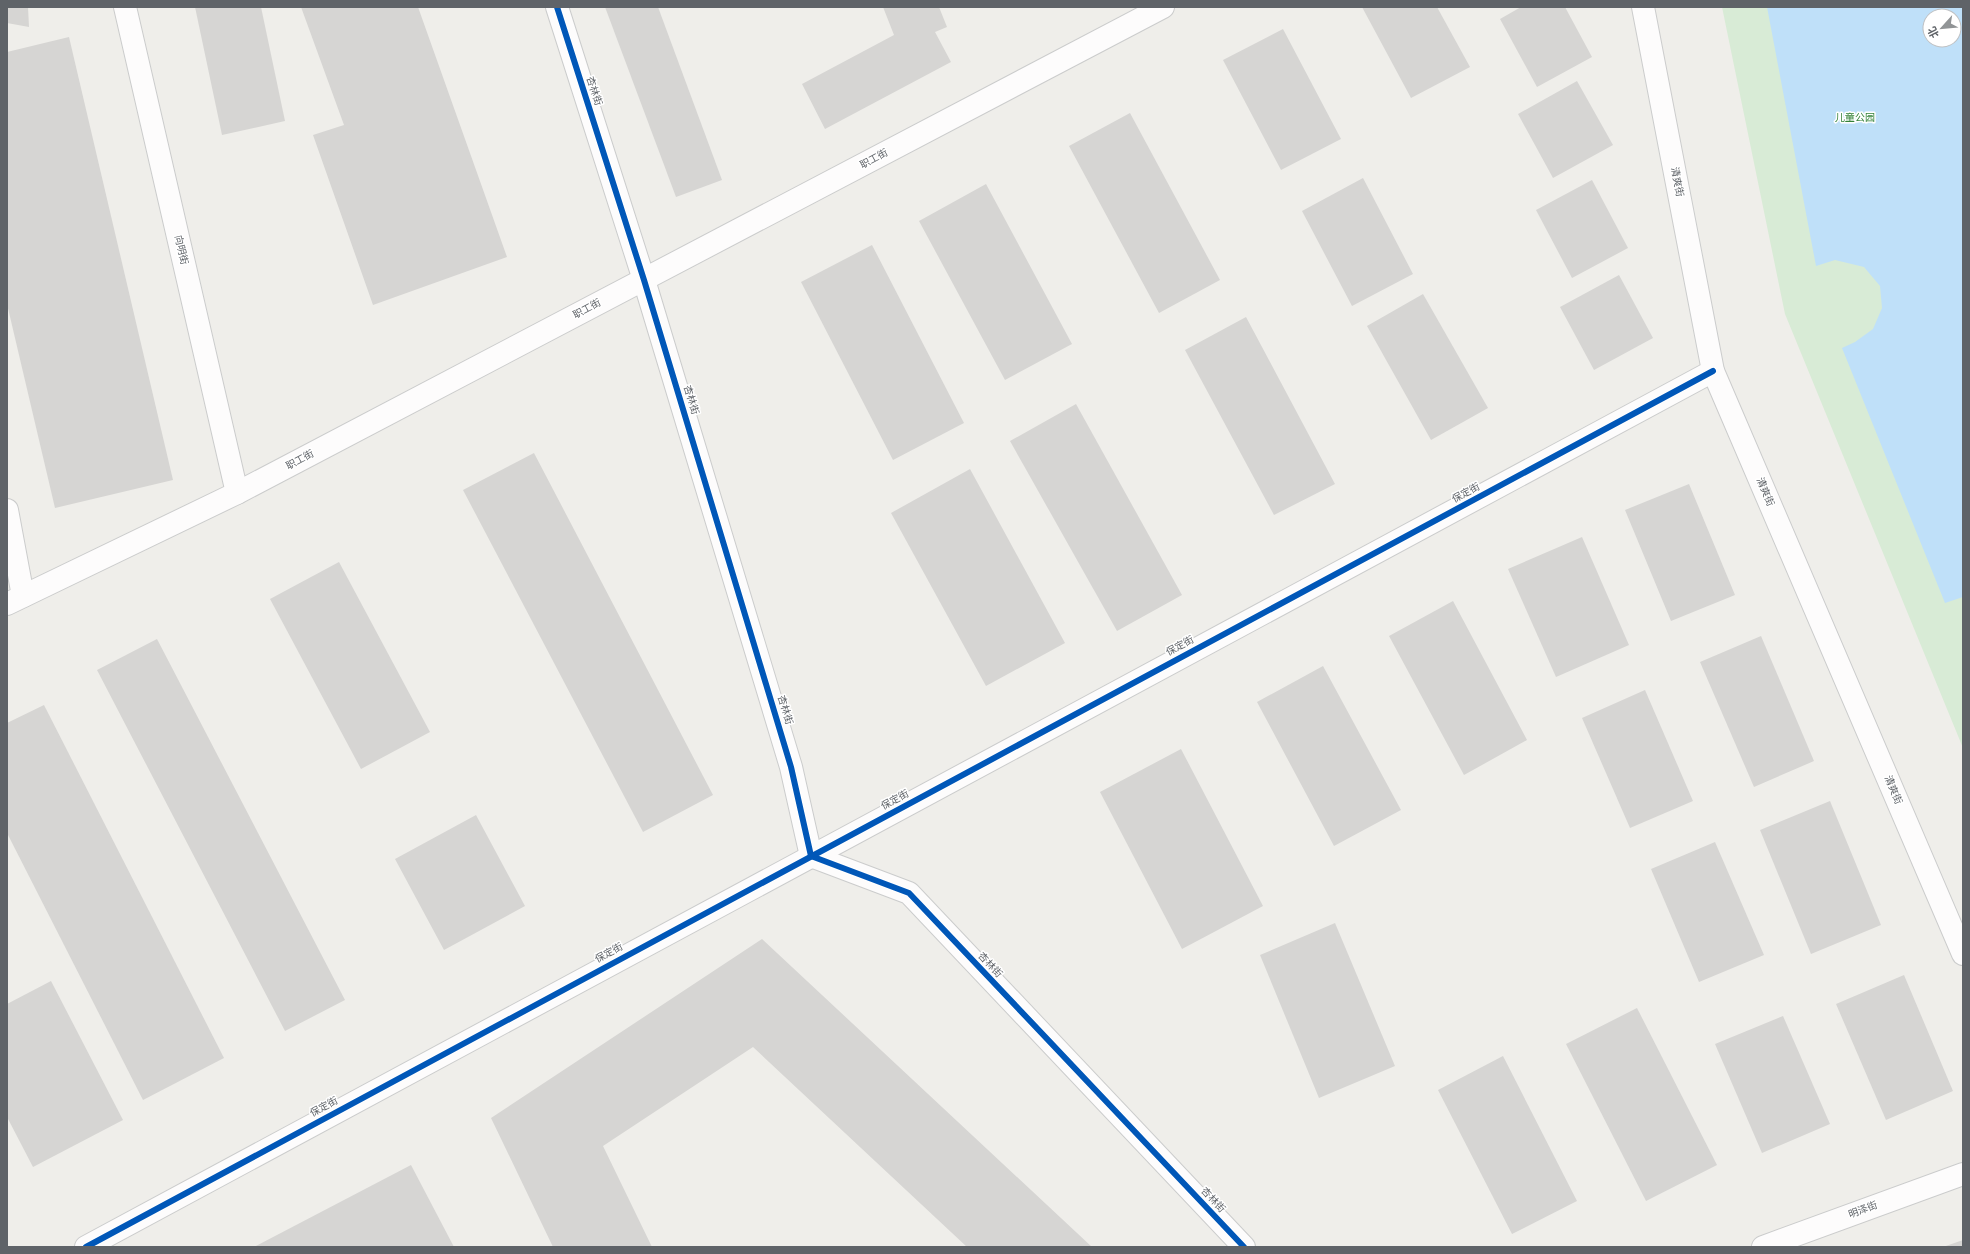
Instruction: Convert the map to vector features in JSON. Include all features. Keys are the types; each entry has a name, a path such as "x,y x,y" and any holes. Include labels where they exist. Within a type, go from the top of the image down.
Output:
{"street":[{"name":"向明街","path":"125,7 237,493"},
{"name":"杏林街","path":"557,7 644,280 791,767 811,856 909,893 1244,1247"},
{"name":"职工街","path":"15,600 237,493 1163,7"},
{"name":"清爽街","path":"1643,7 1713,371 1963,954"},
{"name":"保定街","path":"86,1247 1713,371"},
{"path":"7,510 15,600"},
{"name":"明泽街","path":"1763,1247 1963,1174"}],"green space":[{"name":"儿童公园","path":"1722,7 1963,7 1963,748 1785,314"}],"water":[{"name":"儿童公园","path":"1767,7 1963,7 1963,597 1945,603 1842,348 1855,342 1873,329 1882,308 1880,286 1864,267 1835,260 1816,266"}],"building":[{"path":"7,7 28,7 29,27 7,23"},
{"path":"195,7 261,7 285,121 222,135"},
{"path":"301,7 418,7 507,257 373,305 313,135 344,125"},
{"path":"605,7 658,7 722,180 676,197"},
{"path":"883,7 939,7 947,27 935,32 951,62 825,129 802,84 894,35"},
{"path":"1362,7 1437,7 1470,67 1411,98"},
{"path":"1521,7 1565,7 1592,57 1537,87 1500,19"},
{"path":"1283,29 1341,139 1281,170 1223,60"},
{"path":"69,37 173,480 55,508 7,304 7,52"},
{"path":"1577,81 1613,145 1553,178 1518,114"},
{"path":"1130,113 1220,280 1159,313 1069,146"},
{"path":"1363,178 1413,274 1352,306 1302,211"},
{"path":"1592,180 1628,248 1572,278 1536,210"},
{"path":"986,184 1072,344 1005,380 919,221"},
{"path":"872,245 964,423 893,460 801,282"},
{"path":"1619,275 1653,338 1594,370 1560,307"},
{"path":"1423,294 1488,408 1431,440 1367,326"},
{"path":"1246,317 1335,484 1274,515 1185,350"},
{"path":"1076,404 1182,595 1117,631 1010,441"},
{"path":"534,453 713,795 643,832 463,490"},
{"path":"970,469 1065,643 986,686 891,513"},
{"path":"1689,484 1735,595 1671,621 1625,510"},
{"path":"1582,537 1629,645 1556,677 1508,569"},
{"path":"339,562 430,732 361,769 270,599"},
{"path":"1453,601 1527,740 1464,775 1389,636"},
{"path":"1761,636 1814,761 1754,787 1700,662"},
{"path":"157,639 345,1000 285,1031 97,670"},
{"path":"1323,666 1401,810 1334,846 1257,702"},
{"path":"1645,690 1693,801 1630,828 1582,718"},
{"path":"44,705 224,1058 143,1100 7,833 7,723"},
{"path":"1181,749 1263,906 1182,949 1100,792"},
{"path":"1830,801 1881,925 1811,954 1760,830"},
{"path":"476,815 525,906 444,950 395,859"},
{"path":"1715,842 1764,955 1699,982 1651,869"},
{"path":"1335,923 1395,1066 1319,1098 1260,955"},
{"path":"762,939 1092,1247 967,1247 753,1047 603,1146 652,1247 553,1247 491,1118"},
{"path":"1904,975 1953,1091 1886,1120 1836,1004"},
{"path":"51,981 123,1120 33,1167 7,1117 7,1004"},
{"path":"1637,1008 1717,1165 1646,1201 1566,1044"},
{"path":"1783,1016 1830,1124 1762,1153 1715,1044"},
{"path":"1503,1056 1577,1201 1512,1234 1438,1090"},
{"path":"411,1165 454,1247 254,1247"},
{"path":"1963,1240 1963,1247 1943,1247"}],"cycle path":[{"path":"557,7 644,280 791,767 811,856 909,893 1244,1247"},
{"path":"86,1247 1713,371"}]}
